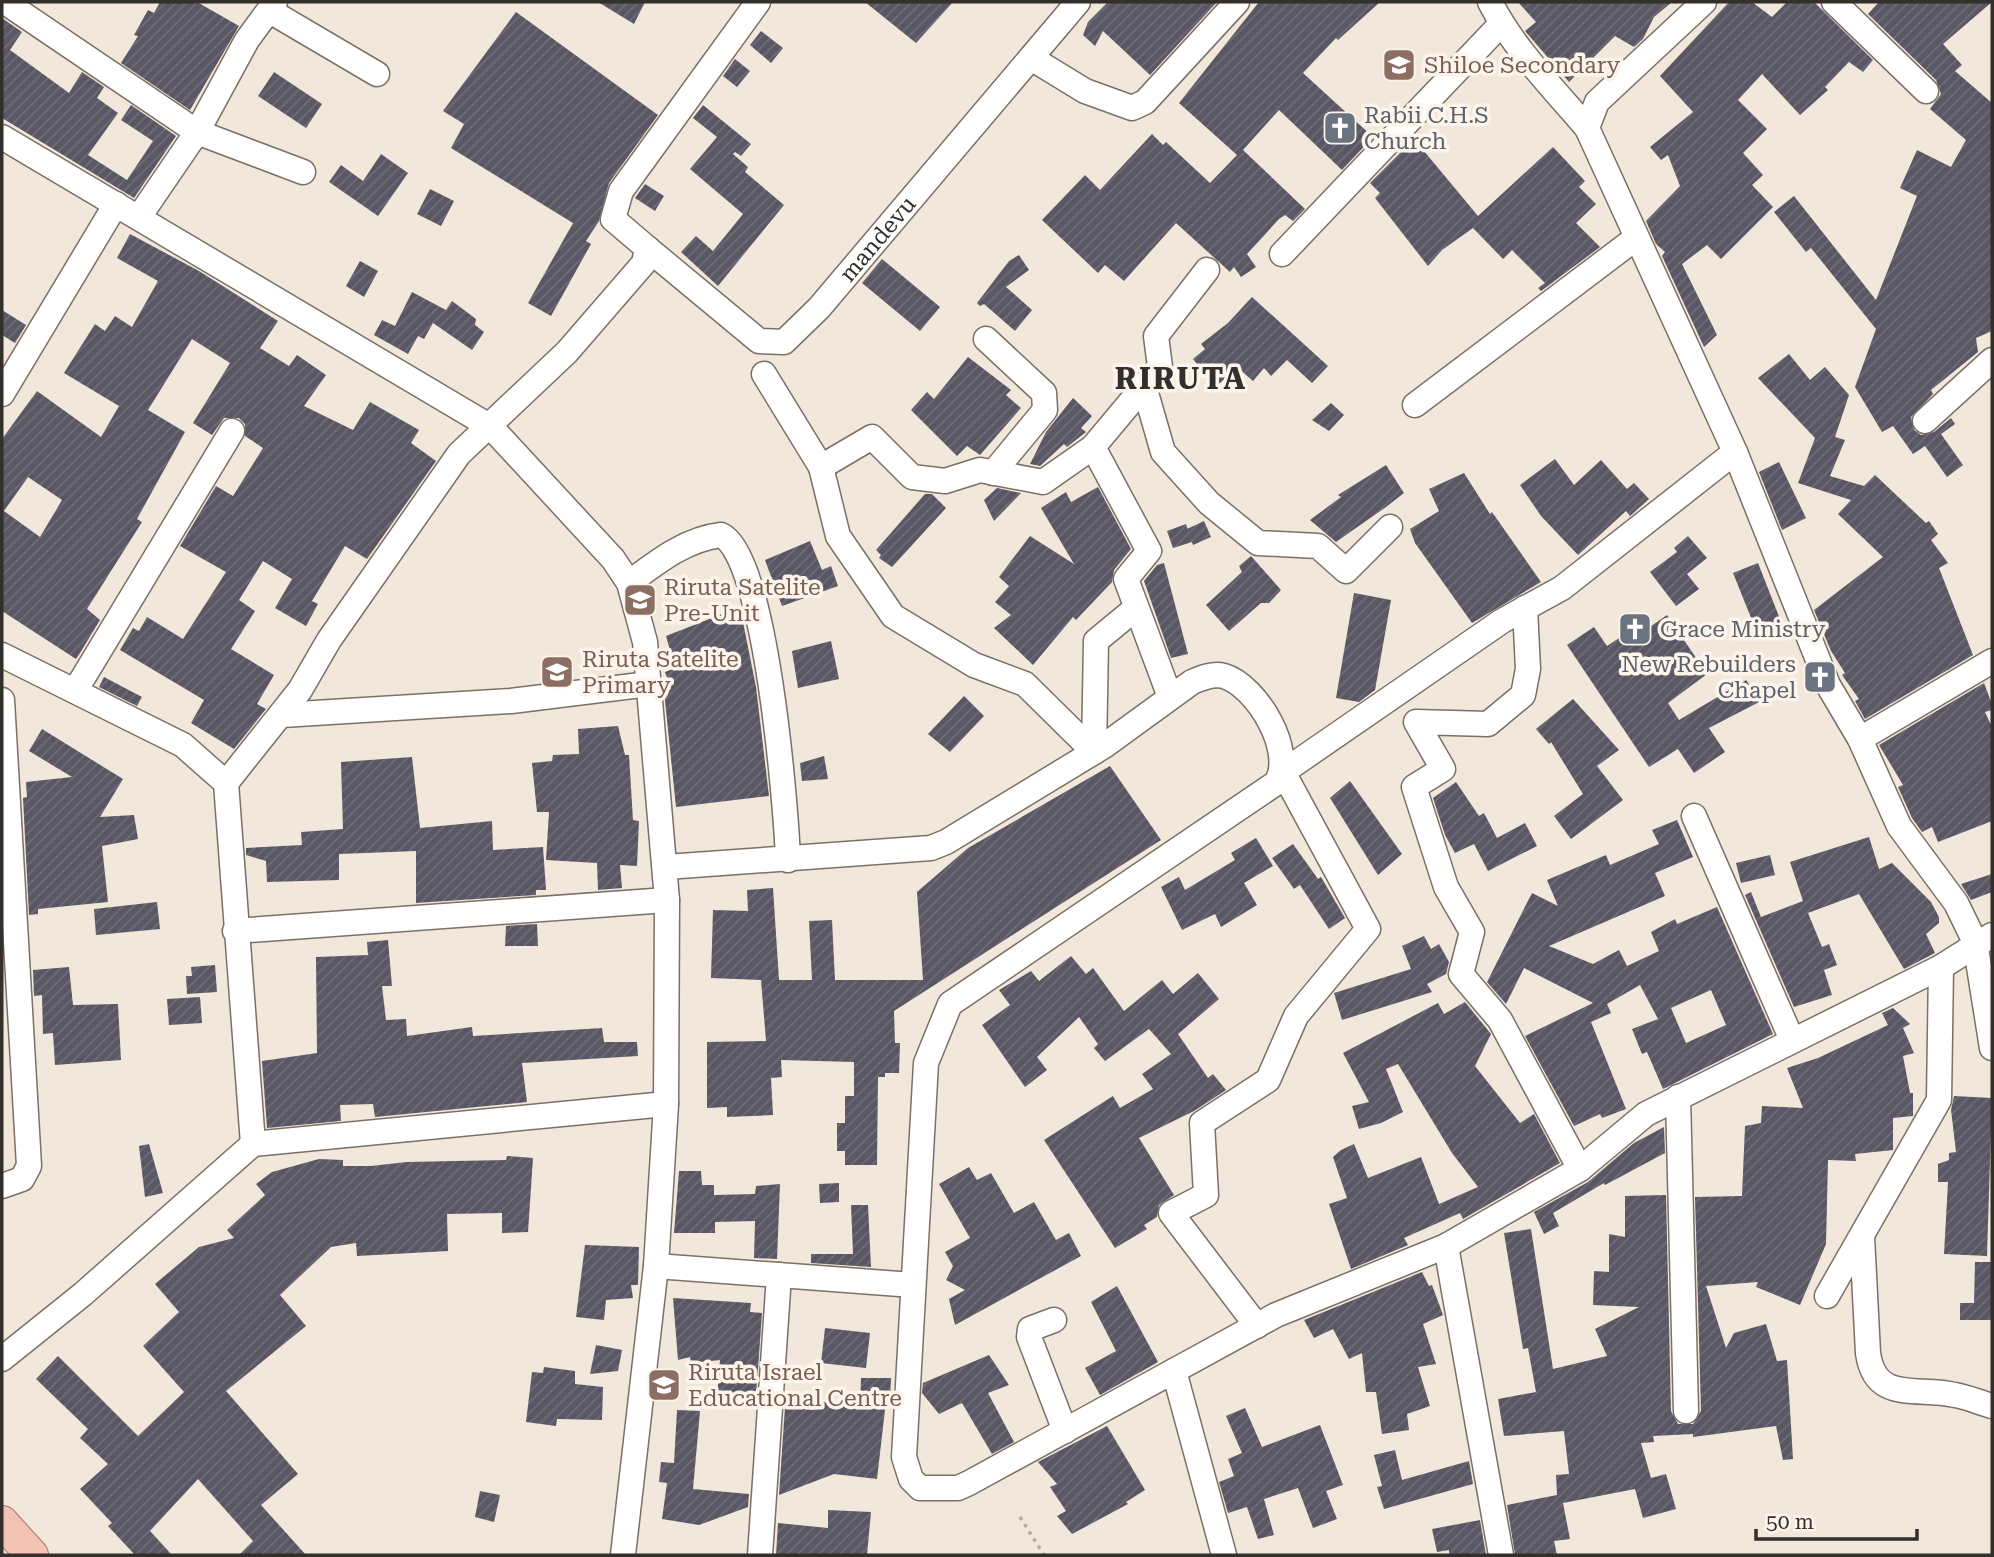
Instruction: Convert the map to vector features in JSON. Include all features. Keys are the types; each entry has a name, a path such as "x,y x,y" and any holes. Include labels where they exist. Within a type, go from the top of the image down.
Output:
{"main road":[{"path":"2,1522 32,1555"}],"street":[{"path":"5,2 197,132 303,173"},
{"path":"253,1144 226,783 300,690 329,640 459,454 491,427 567,352 644,263 647,248 613,219 621,200 621,191 758,2"},
{"name":"mandevu","path":"647,248 759,341 784,342 819,308 1078,2"},
{"path":"1031,58 1085,91 1132,108 1145,102 1237,2"},
{"path":"1490,2 1501,24 1587,128 1735,452 1828,685 1860,739 1899,826 1984,939 1992,1048"},
{"path":"1587,128 1597,102 1704,2"},
{"path":"1834,2 1926,91"},
{"path":"139,217 197,132 247,40 272,6 377,75"},
{"path":"1282,254 1501,24"},
{"path":"2,136 491,427 613,559 629,583 645,642 666,867 666,1104 656,1266 623,1555"},
{"path":"2,394 116,204"},
{"path":"1415,405 1636,238"},
{"path":"821,467 872,437 912,477 945,481 980,470 1043,482 1093,447 1160,367 1156,336 1208,270"},
{"path":"986,339 1044,393 1045,410 993,473"},
{"path":"1925,421 1992,360"},
{"path":"764,374 821,467 838,536 893,616 974,665 1025,684 1094,752"},
{"path":"1144,386 1163,452 1209,503 1258,543 1318,546 1346,571 1390,527"},
{"path":"75,691 232,431"},
{"path":"1093,447 1149,551 1126,579 1170,697"},
{"path":"1735,452 1562,588 1525,608 1283,772 1276,783 950,1004 926,1063 904,1457 911,1479 920,1488 958,1488 1257,1326 1446,1247 1580,1169 1646,1114 1941,967 1984,939"},
{"path":"629,583 669,554 709,536 721,535 736,546 763,634 785,791 788,860"},
{"path":"1094,752 1096,641 1136,608"},
{"path":"1525,608 1528,669 1523,695 1488,724 1416,722 1443,769 1414,787 1436,848 1446,887 1472,932 1461,974 1500,1020 1580,1169"},
{"path":"2,655 183,745 226,783"},
{"path":"1860,739 1992,662"},
{"path":"666,867 931,848 955,837 1094,752 1192,682 1206,676 1223,676 1247,691 1274,727 1284,758 1283,772 1367,929 1296,1016 1268,1080 1202,1123 1206,1195 1171,1213 1257,1326"},
{"path":"282,715 511,701 649,684"},
{"path":"2,700 29,1166 22,1179 2,1186"},
{"path":"1694,816 1793,1040"},
{"path":"235,931 667,900"},
{"path":"1826,1296 1939,1100 1941,967"},
{"path":"1678,1097 1686,1411"},
{"path":"2,1359 83,1294 253,1144 666,1104"},
{"path":"1862,1236 1868,1353 1870,1369 1878,1381 1896,1389 1955,1394 1992,1406"},
{"path":"1446,1247 1501,1555"},
{"path":"656,1266 913,1285"},
{"path":"760,1555 779,1275"},
{"path":"1054,1320 1030,1329 1029,1337 1065,1431"},
{"path":"1174,1371 1224,1555"}],"path":[{"path":"1020,1517 1044,1555"}],"building":[{"path":"160,2 197,2 239,26 190,110 121,63 138,36 134,35 148,10 154,13"},
{"path":"598,2 645,2 634,24"},
{"path":"865,2 953,2 916,43"},
{"path":"1108,2 1217,2 1150,75 1103,31 1095,46 1083,35 1088,22"},
{"path":"1259,2 1380,2 1338,40 1336,38 1303,73 1373,137 1342,170 1279,110 1243,150 1305,209 1293,221 1285,215 1279,219 1247,254 1256,267 1241,277 1234,267 1230,272 1176,223 1124,281 1105,265 1098,273 1042,220 1085,175 1100,190 1152,134 1163,145 1166,142 1210,183 1237,155 1179,103"},
{"path":"1518,2 1672,2 1654,17 1643,39 1634,47 1615,36 1569,82 1525,31 1536,22"},
{"path":"1729,2 1752,2 1772,17 1787,2 1814,2 1873,60 1863,72 1849,62 1825,87 1828,90 1800,115 1762,74 1738,100 1767,129 1743,153 1763,175 1752,185 1773,207 1721,259 1707,245 1682,264 1717,335 1704,347 1662,256 1665,252 1656,244 1646,221 1680,186 1668,155 1661,160 1650,147 1693,112 1660,76"},
{"path":"1879,2 1992,2 1943,44 1962,65 1955,71 1992,103 1992,331 1976,338 1978,352 1931,390 1933,394 1911,417 1914,430 1921,435 1934,432 1951,418 1955,424 1941,434 1963,465 1947,477 1925,446 1913,454 1893,426 1882,432 1855,387 1876,329 1811,248 1806,252 1774,212 1794,196 1876,300 1917,196 1900,188 1917,150 1951,167 1966,140 1930,109 1941,94 1936,80 1868,14"},
{"path":"516,12 658,115 609,183 599,221 586,241 591,244 551,316 528,303 573,223 451,148 464,124 443,111"},
{"path":"2,18 22,32 10,50 69,93 82,72 104,87 97,98 118,113 88,155 127,180 153,141 121,120 131,105 176,136 134,198 2,118"},
{"path":"761,31 783,48 771,63 750,45"},
{"path":"735,59 750,71 737,87 723,76"},
{"path":"274,72 322,104 306,128 258,96"},
{"path":"703,105 751,144 741,156 735,152 733,154 748,167 745,172 784,205 718,286 681,252 696,236 713,251 743,214 690,169 717,137 693,118"},
{"path":"1414,139 1478,216 1553,147 1585,181 1579,187 1596,204 1576,223 1600,247 1541,291 1538,288 1545,283 1512,250 1503,259 1473,228 1442,250 1428,266 1375,198 1380,193 1370,183"},
{"path":"381,154 408,173 378,216 329,182 341,165 363,181"},
{"path":"645,184 664,196 655,211 635,198"},
{"path":"430,189 454,201 441,226 417,214"},
{"path":"130,234 199,271 278,321 260,348 289,366 297,355 326,375 304,406 353,430 370,402 419,430 411,443 436,461 367,559 345,546 312,601 318,604 306,626 275,608 292,579 263,561 239,600 255,611 231,649 274,675 257,704 266,709 234,749 191,723 204,700 120,650 133,628 139,631 147,617 183,639 226,572 180,546 216,486 233,496 263,448 245,436 245,424 239,418 224,418 212,435 193,423 230,363 192,339 148,410 185,432 137,519 142,522 87,609 100,620 76,659 2,611 2,439 37,391 101,437 119,406 64,373 95,324 105,331 115,316 132,327 158,281 117,258","holes":["28,477 62,500 40,537 4,511"]},
{"path":"1019,255 1029,270 1006,287 1032,310 1015,331 984,304 980,306 977,303 1009,261"},
{"path":"882,259 940,307 920,331 862,283"},
{"path":"360,261 378,271 364,297 346,286"},
{"path":"412,292 446,310 452,301 476,319 475,325 484,332 472,350 433,323 424,339 418,336 408,354 374,335 382,320 395,326"},
{"path":"1252,297 1328,366 1312,383 1287,360 1271,376 1264,368 1253,381 1238,368 1215,387 1193,359 1205,349 1201,344 1228,323"},
{"path":"2,310 26,325 15,343 2,335"},
{"path":"1789,354 1810,380 1825,367 1849,395 1835,437 1845,440 1830,476 1864,486 1875,475 1926,523 1929,521 1938,534 1931,540 1948,563 1939,568 1973,655 1865,719 1855,701 1859,699 1842,675 1845,673 1831,651 1814,610 1883,557 1838,514 1851,500 1798,483 1815,438 1758,378"},
{"path":"968,357 1011,390 1006,395 1021,408 980,455 967,446 957,456 911,410 927,392 934,399"},
{"path":"1073,398 1092,416 1081,428 1086,432 1067,447 1064,444 1040,466 1030,464 1046,432"},
{"path":"1331,403 1344,415 1329,431 1312,420"},
{"path":"1555,459 1574,485 1601,460 1627,489 1634,483 1649,499 1630,516 1626,511 1578,555 1541,516 1520,485"},
{"path":"1779,462 1806,518 1782,530 1759,472"},
{"path":"1386,465 1404,493 1386,507 1336,542 1310,520 1341,497 1338,495"},
{"path":"1464,473 1490,514 1492,512 1541,582 1472,623 1415,543 1410,529 1439,511 1429,489"},
{"path":"1098,487 1131,549 1114,570 1112,582 1076,620 1073,617 1033,665 994,628 1011,615 995,602 1009,586 999,577 1030,536 1074,564 1041,508 1066,492 1071,502"},
{"path":"997,488 1021,493 994,521 984,500"},
{"path":"925,494 932,494 946,508 892,567 879,558 881,555 876,550"},
{"path":"1204,521 1211,537 1193,545 1187,529"},
{"path":"1186,524 1192,542 1173,548 1167,531"},
{"path":"1688,536 1707,558 1687,574 1699,589 1676,606 1650,572 1677,552 1674,548"},
{"path":"810,541 822,570 831,566 838,586 782,606 765,560"},
{"path":"1251,556 1281,590 1269,603 1261,603 1229,631 1206,605 1242,572 1239,566"},
{"path":"1164,563 1188,654 1171,658 1144,581 1157,565"},
{"path":"1758,563 1780,619 1758,635 1733,573"},
{"path":"1354,593 1391,600 1375,690 1359,702 1336,698"},
{"path":"740,607 756,687 769,796 676,807 664,691 671,689 665,672 675,668 666,636"},
{"path":"1667,615 1707,674 1668,703 1679,720 1746,680 1761,701 1709,728 1725,752 1694,773 1678,749 1649,767 1567,645 1594,627 1607,646 1639,625 1644,631"},
{"path":"831,641 839,679 798,688 792,651"},
{"path":"104,677 142,697 137,706 99,687"},
{"path":"1984,683 1992,704 1992,710 1985,712 1992,727 1992,821 1938,842 1932,827 1922,832 1912,818 1898,787 1903,785 1879,745"},
{"path":"964,696 984,716 950,752 928,734"},
{"path":"1573,699 1619,750 1597,766 1623,800 1571,839 1554,816 1583,794 1551,742 1549,744 1536,729"},
{"path":"618,726 625,755 629,755 633,820 639,821 637,866 620,865 622,888 598,890 597,863 546,860 549,812 537,812 532,763 552,761 553,755 579,754 578,729"},
{"path":"42,729 123,779 100,817 134,815 138,839 102,846 108,902 38,909 38,914 29,915 23,798 27,797 26,782 72,777 29,751"},
{"path":"824,756 828,779 802,781 800,763"},
{"path":"412,757 420,828 492,821 493,850 543,847 546,890 536,890 536,895 416,903 416,851 339,854 339,880 267,882 266,861 246,855 246,848 302,845 301,832 343,829 341,762"},
{"path":"1110,766 1161,840 894,1011 895,1043 900,1043 899,1073 885,1073 885,1077 878,1077 877,1165 845,1165 845,1151 837,1151 837,1123 845,1123 845,1096 854,1096 854,1062 781,1060 782,1077 771,1078 773,1115 727,1117 727,1107 707,1108 707,1042 766,1041 761,980 711,978 713,910 748,911 747,890 773,888 779,980 812,980 809,921 832,920 835,980 923,980 917,892 968,848"},
{"path":"1350,781 1402,854 1378,875 1330,798"},
{"path":"1456,782 1479,816 1484,813 1497,838 1525,823 1537,846 1488,871 1474,844 1455,853 1445,835 1433,798"},
{"path":"1677,820 1693,857 1655,873 1665,896 1549,946 1593,964 1619,950 1627,966 1659,951 1651,932 1675,919 1677,924 1717,907 1773,1034 1663,1089 1647,1052 1642,1054 1632,1029 1658,1019 1640,985 1607,1004 1611,1013 1591,1022 1626,1109 1602,1118 1600,1114 1574,1126 1525,1036 1593,1003 1524,968 1506,1004 1487,982 1532,893 1558,906 1547,880 1606,855 1610,865 1659,844 1652,830","holes":["1711,990 1726,1025 1686,1043 1671,1008"]},
{"path":"1869,837 1879,869 1892,863 1931,902 1939,917 1939,923 1926,934 1935,953 1904,969 1859,894 1808,913 1822,947 1829,944 1837,965 1824,970 1832,995 1794,1007 1745,895 1751,892 1761,917 1803,901 1790,862"},
{"path":"1256,838 1273,866 1244,883 1257,905 1221,927 1215,914 1182,930 1161,887 1179,877 1185,890 1235,860 1231,853"},
{"path":"1293,844 1318,879 1321,877 1345,918 1329,929 1300,885 1294,889 1272,858"},
{"path":"1770,855 1775,875 1741,883 1736,863"},
{"path":"1992,874 1992,892 1971,900 1961,884"},
{"path":"157,902 160,929 96,935 94,909"},
{"path":"537,924 538,946 505,946 506,926"},
{"path":"1424,936 1431,949 1439,944 1449,962 1446,974 1427,984 1432,992 1342,1020 1334,993 1411,969 1402,946"},
{"path":"388,940 392,986 382,986 386,1020 406,1019 407,1036 472,1027 473,1036 602,1028 604,1042 637,1042 638,1056 522,1063 527,1102 375,1117 373,1104 340,1105 341,1121 267,1128 262,1061 317,1053 316,957 368,955 367,942"},
{"path":"1071,956 1086,974 1093,968 1124,1011 1162,980 1173,994 1198,973 1219,999 1178,1034 1208,1078 1213,1074 1226,1090 1194,1111 1139,1138 1174,1195 1159,1205 1157,1217 1144,1225 1147,1229 1115,1248 1044,1140 1113,1096 1120,1108 1153,1089 1142,1074 1171,1054 1149,1029 1105,1061 1094,1048 1098,1044 1079,1017 1037,1057 1047,1070 1025,1087 982,1025 1010,1005 999,990 1031,971 1039,981"},
{"path":"215,965 217,992 187,994 186,976 192,976 191,967"},
{"path":"69,967 73,1005 118,1004 121,1060 55,1065 53,1033 43,1034 42,995 34,996 33,970"},
{"path":"200,997 202,1023 169,1025 167,999"},
{"path":"1465,1002 1491,1034 1475,1066 1520,1123 1534,1114 1560,1163 1463,1219 1460,1213 1404,1238 1408,1245 1351,1269 1329,1204 1347,1198 1333,1157 1341,1150 1354,1144 1368,1178 1421,1157 1439,1204 1478,1187 1452,1153 1398,1064 1386,1069 1403,1112 1381,1123 1359,1129 1352,1106 1369,1102 1343,1053 1438,1003 1444,1014"},
{"path":"1893,1008 1910,1024 1903,1028 1914,1053 1903,1056 1910,1093 1913,1093 1913,1116 1893,1118 1893,1150 1855,1154 1856,1161 1828,1160 1826,1244 1800,1305 1756,1287 1758,1282 1706,1286 1726,1348 1734,1333 1766,1324 1777,1361 1787,1360 1793,1459 1783,1460 1776,1426 1693,1437 1693,1434 1653,1436 1654,1442 1641,1443 1651,1478 1666,1474 1676,1509 1643,1518 1635,1489 1563,1503 1570,1539 1554,1541 1557,1555 1515,1555 1507,1505 1557,1495 1556,1475 1569,1474 1564,1431 1504,1436 1498,1399 1536,1392 1528,1348 1523,1349 1504,1233 1531,1229 1553,1369 1607,1356 1595,1329 1639,1307 1593,1305 1594,1271 1609,1272 1609,1234 1625,1237 1625,1196 1666,1195 1671,1411 1678,1424 1693,1424 1701,1411 1695,1197 1742,1196 1745,1126 1761,1123 1762,1106 1803,1108 1787,1068 1818,1058 1888,1025 1882,1013"},
{"path":"1954,1096 1992,1098 1987,1256 1944,1254 1948,1182 1938,1182 1938,1164 1949,1160 1949,1153 1956,1152 1951,1110"},
{"path":"1664,1127 1665,1153 1605,1185 1604,1183 1553,1213 1559,1226 1544,1234 1534,1212 1588,1182 1634,1143"},
{"path":"149,1144 163,1193 145,1197 139,1146"},
{"path":"507,1156 533,1158 528,1232 502,1233 502,1213 447,1214 448,1251 357,1256 356,1243 331,1247 280,1295 306,1326 226,1391 298,1474 261,1505 306,1555 239,1555 253,1541 198,1479 150,1531 172,1555 135,1555 108,1526 112,1523 80,1489 108,1464 80,1438 88,1429 36,1379 58,1356 138,1436 184,1392 143,1346 179,1312 155,1284 199,1247 234,1238 227,1230 265,1195 256,1184 272,1172 319,1159 343,1160 343,1166 371,1166 407,1162 506,1160"},
{"path":"969,1167 977,1180 991,1173 1014,1213 1034,1202 1056,1240 1069,1233 1081,1256 955,1325 949,1299 965,1290 946,1280 953,1266 945,1252 970,1238 939,1184"},
{"path":"679,1171 701,1171 702,1185 714,1185 714,1195 755,1194 756,1186 780,1184 777,1259 754,1258 755,1221 715,1222 715,1233 674,1233"},
{"path":"839,1183 839,1202 820,1203 819,1184"},
{"path":"851,1205 868,1205 871,1267 811,1263 811,1254 853,1254"},
{"path":"585,1245 639,1247 638,1285 631,1285 633,1298 606,1300 604,1320 576,1317"},
{"path":"1975,1262 1992,1262 1992,1320 1960,1320 1960,1303 1974,1303"},
{"path":"1422,1272 1429,1286 1432,1285 1443,1315 1423,1324 1436,1364 1418,1367 1430,1406 1407,1414 1409,1430 1382,1434 1376,1392 1366,1392 1362,1353 1349,1359 1333,1329 1314,1338 1304,1320"},
{"path":"1117,1286 1158,1362 1100,1395 1085,1368 1116,1351 1091,1302"},
{"path":"673,1298 751,1303 750,1312 762,1313 756,1397 717,1396 720,1360 691,1363 690,1357 678,1360"},
{"path":"825,1328 870,1333 866,1368 821,1363"},
{"path":"596,1345 622,1350 618,1371 590,1374"},
{"path":"989,1355 1009,1385 988,1393 1014,1442 992,1454 962,1403 939,1414 922,1393 923,1383"},
{"path":"544,1367 575,1371 575,1384 603,1387 602,1420 557,1419 556,1426 526,1422 532,1372 543,1373"},
{"path":"861,1378 891,1378 890,1401 886,1401 877,1479 834,1474 779,1495 785,1407 813,1410 814,1401 860,1406"},
{"path":"1245,1408 1262,1447 1320,1425 1343,1485 1326,1491 1337,1519 1313,1528 1298,1488 1264,1499 1274,1535 1258,1539 1247,1507 1228,1513 1219,1482 1234,1476 1228,1459 1242,1453 1226,1416"},
{"path":"677,1410 700,1411 693,1489 749,1494 748,1507 699,1525 662,1519 667,1483 659,1482 661,1462 674,1463"},
{"path":"1107,1426 1145,1490 1126,1502 1128,1504 1072,1534 1057,1516 1066,1511 1050,1487 1057,1484 1038,1462"},
{"path":"1395,1450 1402,1480 1469,1461 1473,1484 1384,1509 1377,1487 1382,1486 1374,1455"},
{"path":"480,1491 500,1495 494,1522 475,1517"},
{"path":"828,1510 871,1512 867,1555 776,1555 778,1523 828,1528"},
{"path":"1480,1520 1486,1555 1449,1555 1449,1550 1437,1552 1432,1529"}],"place":[{"name":"Shiloe Secondary","path":"1399,65"},
{"name":"Rabii C.H.S Church","path":"1340,128"},
{"name":"Riruta Satelite Pre-Unit","path":"640,600"},
{"name":"Grace Ministry","path":"1635,629"},
{"name":"Riruta Satelite Primary","path":"557,672"},
{"name":"New Rebuilders Chapel","path":"1820,677"},
{"name":"Riruta Israel Educational Centre","path":"664,1385"}],"district":[{"name":"RIRUTA","path":"1181,378"}]}
